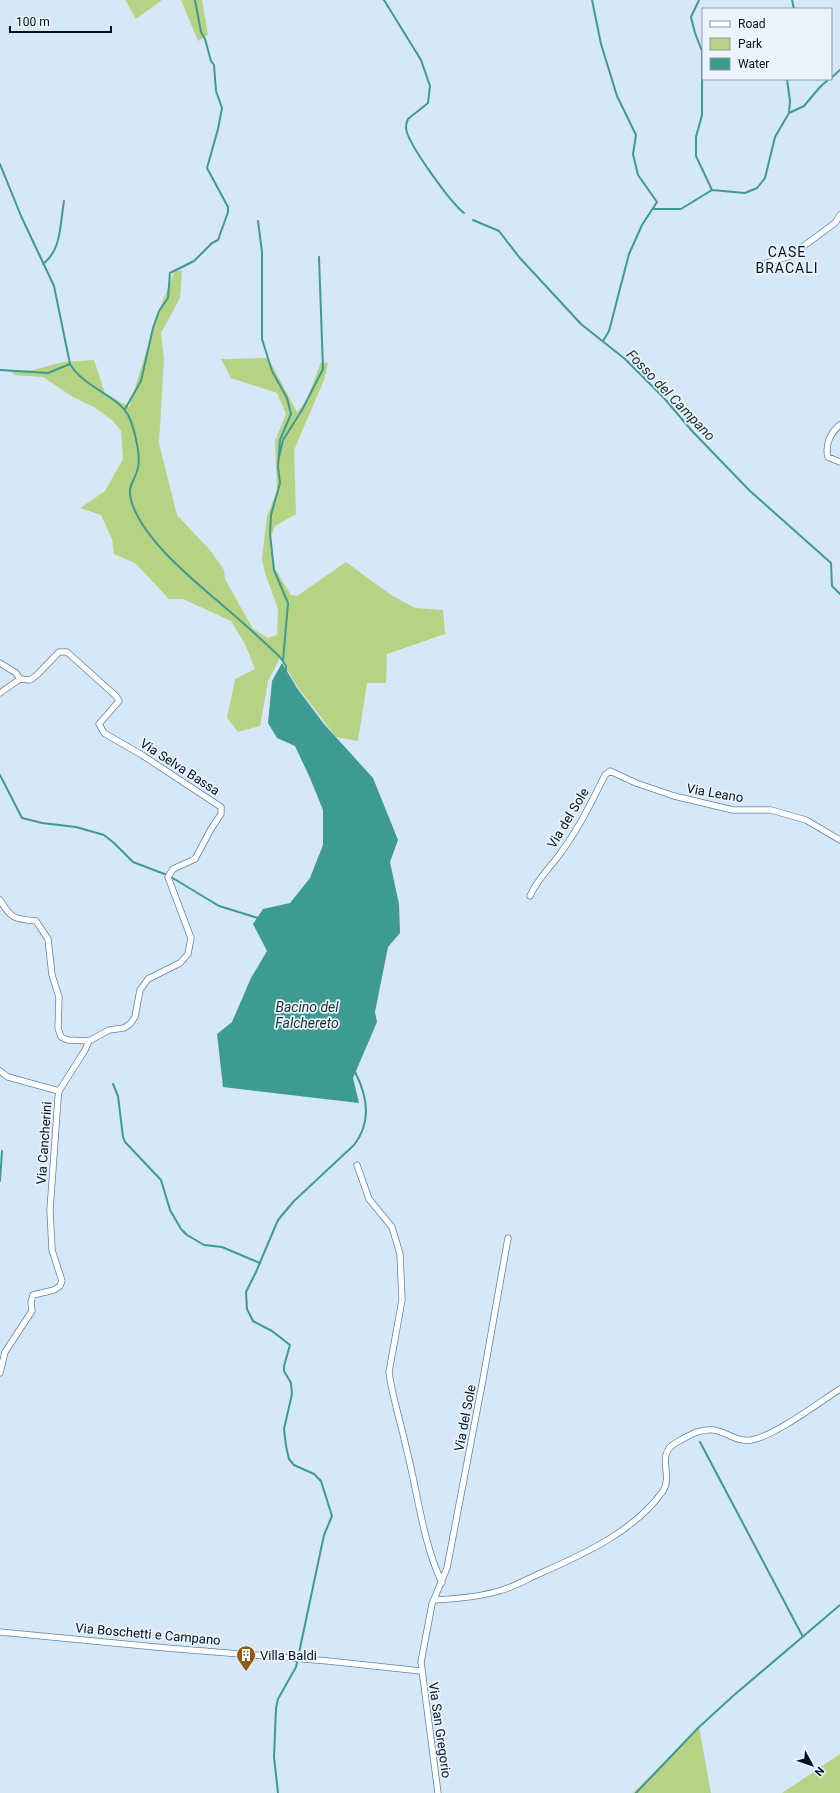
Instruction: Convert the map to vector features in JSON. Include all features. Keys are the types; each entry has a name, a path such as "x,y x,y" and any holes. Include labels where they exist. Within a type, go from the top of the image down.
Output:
{"street":[{"path":"767,263 790,256 835,223 840,215"},
{"path":"840,425 833,431 826,448 828,457 840,462"},
{"name":"Via Selva Bassa","path":"20,678 30,680 37,675 59,652 67,652 116,696 119,702 99,724 104,733 162,768 221,807 221,814 195,859 173,869 168,877 191,938 188,954 180,963 148,979 140,990 135,1017 130,1024 124,1028 109,1030 89,1041"},
{"path":"0,663 16,673 20,678 0,693"},
{"name":"Via Leano","path":"610,771 636,783 674,796 734,810 771,810 806,820 840,840"},
{"name":"Via del Sole","path":"530,896 534,886 562,852 574,834 605,775 610,771"},
{"path":"0,900 6,912 16,920 36,921 48,939 52,975 59,997 58,1028 61,1036 68,1040 89,1041"},
{"name":"Via Cancherini","path":"0,1373 5,1352 32,1311 31,1302 33,1295 54,1290 60,1286 62,1281 52,1250 50,1210 59,1091 85,1050 89,1041"},
{"path":"0,1071 8,1076 59,1091"},
{"path":"357,1165 369,1200 392,1227 400,1254 402,1300 389,1372 426,1543 442,1583"},
{"name":"Via del Sole","path":"434,1600 447,1568 508,1238"},
{"path":"421,1671 434,1600 469,1598 504,1589 583,1554 611,1538 644,1512 663,1490 666,1477 666,1453 672,1445 688,1436 703,1430 713,1430 740,1440 757,1438 786,1423 840,1389"},
{"name":"Via Boschetti e Campano","path":"0,1632 166,1648 328,1661 421,1671"},
{"name":"Via San Gregorio","path":"421,1671 438,1793"}],"green space":[{"path":"125,0 162,0 136,19"},
{"path":"181,0 202,0 208,35 198,41"},
{"path":"175,270 182,271 180,298 161,333 164,359 159,443 177,515 210,550 224,570 225,579 253,629 268,638 277,635 278,609 265,573 262,559 267,516 277,491 275,441 286,414 277,393 231,378 221,359 268,358 297,412 306,402 321,362 328,363 324,380 294,450 296,514 275,526 271,537 275,569 291,595 297,596 346,562 391,595 415,608 443,610 445,634 387,654 386,683 367,683 358,741 336,737 297,686 280,658 268,681 260,726 238,732 227,718 235,679 255,669 245,644 231,621 183,599 169,599 135,563 114,554 112,539 101,515 80,508 105,491 123,459 121,431 113,421 94,407 73,397 43,377 14,375 11,371 33,370 63,362 94,360 105,393 129,407 158,313"},
{"path":"699,1727 711,1793 633,1793"},
{"path":"840,1754 840,1793 782,1793"}],"water":[{"name":"Bacino del Falchereto","path":"282,663 297,688 324,724 373,778 398,840 390,862 399,904 400,933 388,947 375,1012 377,1022 353,1078 359,1103 223,1087 217,1034 232,1022 251,978 267,951 253,924 263,909 290,903 310,878 323,845 323,810 310,778 295,746 277,738 268,723 272,681"}],"waterway":[{"path":"125,409 141,381 153,328 159,311 168,298 170,273 194,261 212,243 218,240 228,212 228,207 207,168 218,129 222,108 216,91 214,65 211,61 205,39 201,32 195,0"},
{"name":"Fosso del Campano","path":"384,0 421,60 430,86 428,103 408,119 406,124 408,136 430,172 450,198 464,213"},
{"path":"592,0 601,44 617,96 636,135 633,154 638,175 657,202 642,225 629,254 609,331 603,341"},
{"path":"699,0 691,17 702,51 702,115 696,137 696,156 712,190"},
{"path":"792,0 794,8"},
{"path":"832,77 840,70"},
{"path":"787,80 790,101 789,113"},
{"path":"654,209 681,209 712,190 745,193 757,188 765,178 775,137 789,113 804,106 828,80"},
{"path":"0,164 21,216 54,286 70,364 83,379 123,408 130,420 135,433 139,456 137,472 130,490 131,500 137,515 146,530 172,560 280,657 286,666 286,671"},
{"path":"43,264 54,251 57,244 61,227 64,201"},
{"name":"Fosso del Campano","path":"473,220 499,231 519,257 581,324 625,359 664,398 692,431 750,491 831,563 832,586 840,594"},
{"path":"258,221 262,252 262,339 272,371 287,398 291,414 280,440 278,467 280,483 271,515 270,534 274,570 288,603 283,661"},
{"path":"279,457 283,440 302,410 323,369 319,257"},
{"path":"0,370 48,373 70,364"},
{"path":"0,775 22,818 42,823 76,827 104,835 133,862 167,875"},
{"path":"171,877 219,906 258,918"},
{"path":"278,1793 274,1757 276,1708 278,1699 296,1667 324,1535 332,1516 321,1481 314,1474 294,1465 289,1459 284,1429 292,1394 291,1383 284,1371 284,1366 290,1345 272,1331 253,1321 247,1309 246,1292 278,1220 294,1201 354,1145 360,1136 364,1127 366,1109 363,1091 355,1072"},
{"path":"113,1084 118,1096 123,1137 125,1142 161,1180 170,1210 181,1229 187,1235 204,1245 222,1247 260,1263"},
{"path":"0,1181 2,1151"},
{"path":"700,1442 803,1637"},
{"path":"636,1793 698,1728 733,1696 840,1605"}],"place":[{"name":"Villa Baldi","path":"246,1672"}],"district":[{"name":"CASE BRACALI","path":"787,260"}]}
